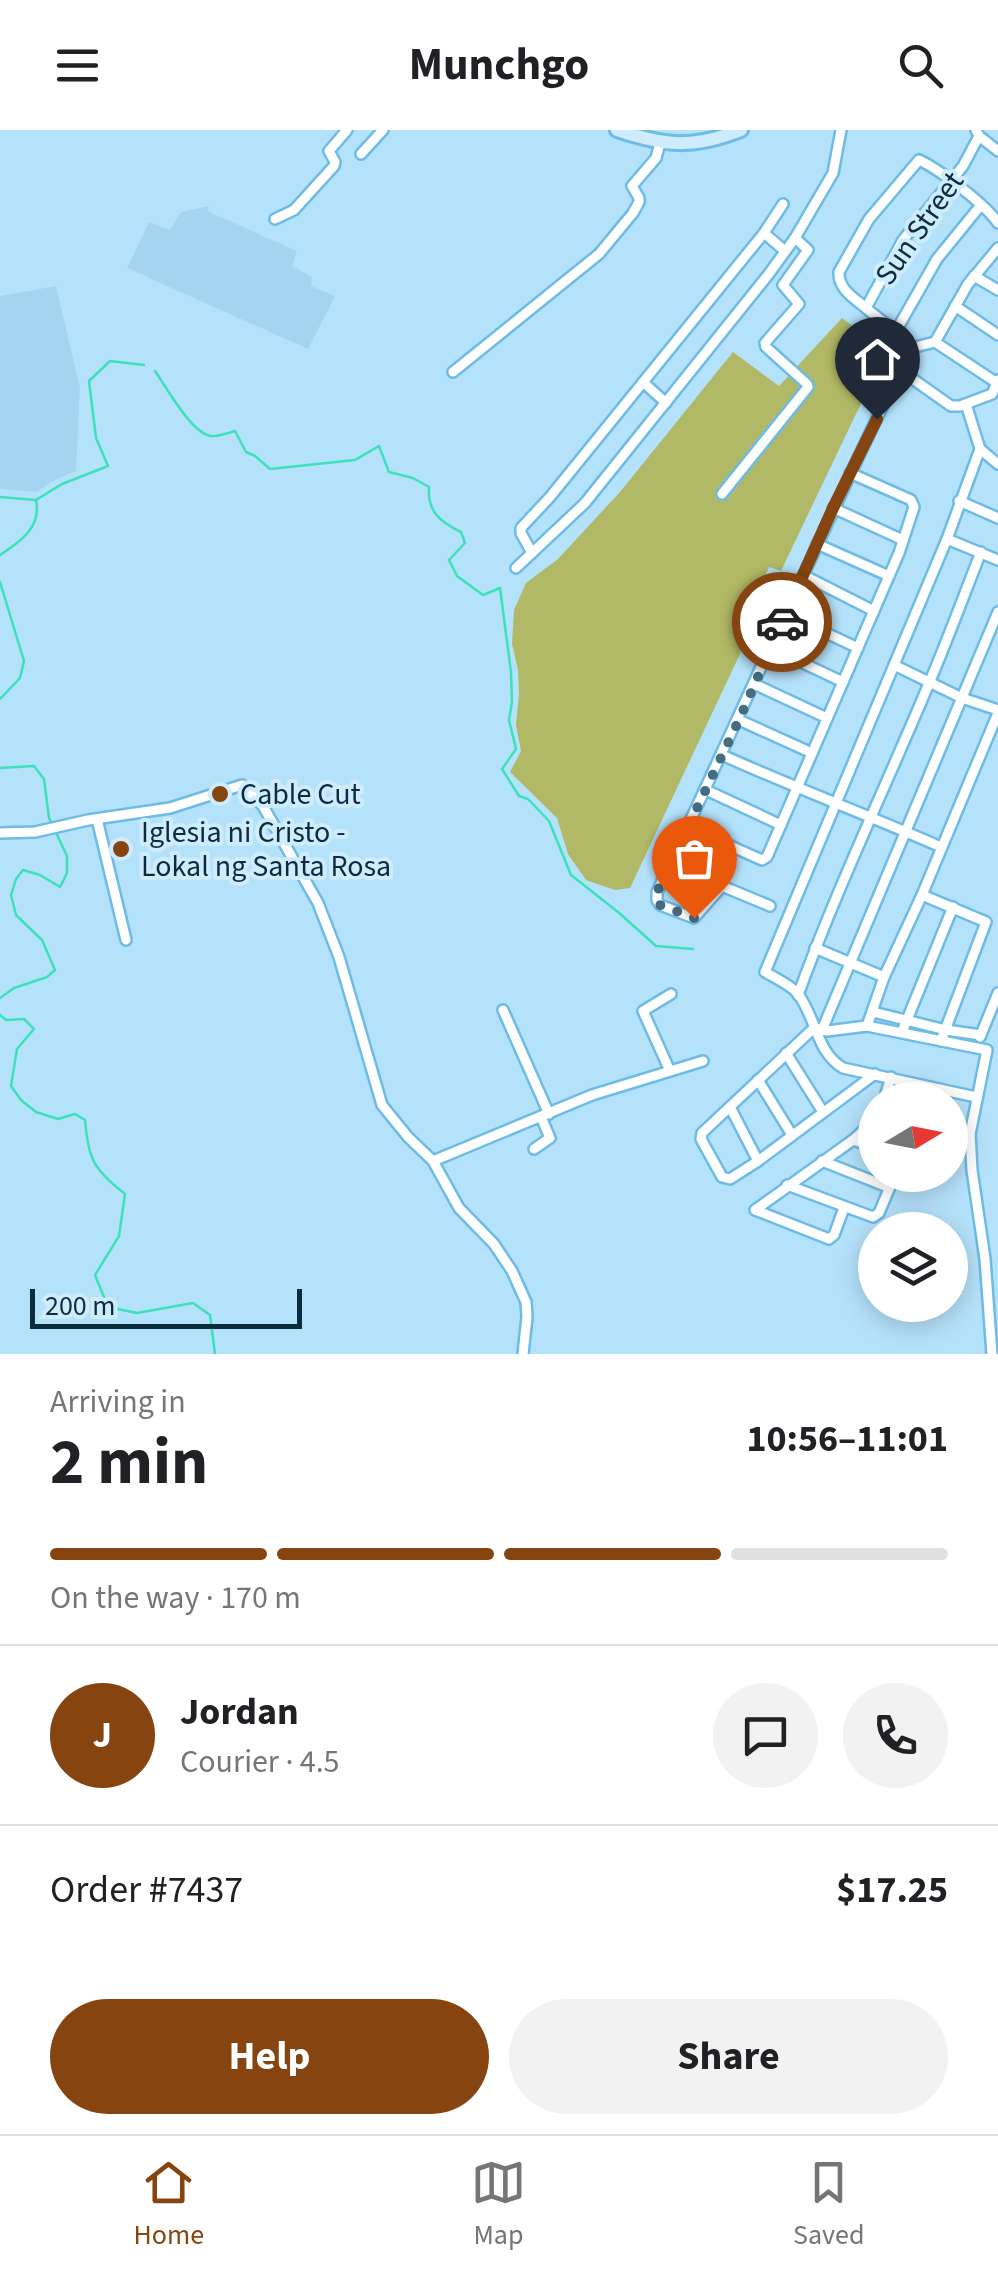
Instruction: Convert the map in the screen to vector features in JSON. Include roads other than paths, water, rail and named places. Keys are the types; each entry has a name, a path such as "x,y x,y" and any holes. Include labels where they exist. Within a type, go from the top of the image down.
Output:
{"main road":[{"path":"617,130 660,143 692,144 740,130"}],"street":[{"path":"275,219 294,210 334,166 329,151 347,130"},
{"path":"362,154 382,130"},
{"path":"516,568 585,503 786,251 833,173 840,130"},
{"path":"978,133 998,151"},
{"name":"Sun Street","path":"770,906 722,886 694,918 660,905 657,892 900,370 904,358 896,331 866,308 903,240 952,182 978,133"},
{"path":"454,372 599,254 633,213 639,198 632,186 656,158 660,143"},
{"path":"866,308 842,288 838,272 869,219 919,160 952,182 998,223"},
{"path":"532,553 520,530 764,233 782,204"},
{"path":"896,331 938,259 981,206"},
{"path":"764,233 786,251"},
{"path":"722,494 808,387 765,343 799,304 783,286 808,250 794,238"},
{"path":"936,342 974,276 998,248"},
{"path":"974,276 998,290"},
{"path":"955,306 998,335"},
{"path":"900,370 951,406 992,394 997,381 936,342 903,350"},
{"path":"644,382 666,402"},
{"path":"966,404 980,448 998,464"},
{"path":"976,1098 843,1068 833,1062 798,994 765,972 947,540 980,448"},
{"path":"688,827 762,860 767,856 889,576 914,507 911,500 850,473"},
{"path":"960,501 998,518"},
{"path":"833,508 903,540"},
{"path":"947,540 998,560"},
{"path":"817,544 889,576"},
{"path":"798,994 981,552"},
{"path":"803,576 874,611"},
{"path":"875,1074 730,1179 724,1180 701,1140 702,1133 786,1053 818,1029 998,612"},
{"path":"786,614 858,648"},
{"path":"771,648 843,682"},
{"path":"866,1026 998,711 894,665"},
{"path":"754,684 827,718"},
{"path":"739,720 812,753"},
{"path":"722,755 941,847"},
{"path":"0,833 36,832 97,818 170,808 242,785 263,806 318,903 340,957 382,1105 433,1161 459,1208 494,1244 512,1271 526,1302 523,1354"},
{"path":"706,790 781,825"},
{"path":"97,818 126,940"},
{"path":"670,864 700,876"},
{"path":"922,895 998,927"},
{"path":"902,1032 953,908"},
{"path":"942,1041 986,922"},
{"path":"815,948 884,977"},
{"path":"670,1071 643,1011 671,994"},
{"path":"976,1048 998,994"},
{"path":"503,1010 545,1115 550,1138 534,1150"},
{"path":"872,1012 980,1035"},
{"path":"818,1029 866,1026 993,1051 976,1098 970,1134 992,1354"},
{"path":"786,1053 822,1112"},
{"path":"433,1161 592,1095 704,1061"},
{"path":"889,1082 891,1077"},
{"path":"758,1080 792,1136"},
{"path":"730,1107 758,1161"},
{"path":"743,1217 858,1135"},
{"path":"853,1140 858,1142"},
{"path":"822,1161 858,1175"},
{"path":"788,1185 844,1208 876,1216 886,1192"},
{"path":"756,1210 829,1238 834,1236 844,1208"},
{"path":"985,1260 998,1257"}],"waterway":[{"path":"36,500 62,484 108,466 96,438 89,381 110,361 144,365"},
{"path":"155,371 180,409 203,433 211,436 235,431 246,452 270,469 355,460 379,446 389,472 429,487 433,509 441,520 461,532 465,543 449,560 457,576 483,595 500,588 511,672 509,720 516,749 502,769 519,796 528,799 549,821 571,875 656,946 693,949"},
{"path":"0,497 35,500"},
{"path":"0,555 33,526 36,500"},
{"path":"0,582 24,661 20,678 0,699"},
{"path":"0,768 34,766 44,779 49,818 67,856 67,873 60,887 23,870 11,895 16,915 42,940 55,970 0,998"},
{"path":"0,1015 6,1020 24,1019 34,1029 17,1049 11,1086 36,1112 58,1119 75,1114 85,1120 95,1163 125,1194 119,1236 95,1275 108,1307 137,1313 193,1303 210,1315 215,1354"}],"place":[{"name":"Cable Cut","path":"220,794"},
{"name":"Iglesia ni Cristo - Lokal ng Santa Rosa","path":"121,849"}]}
